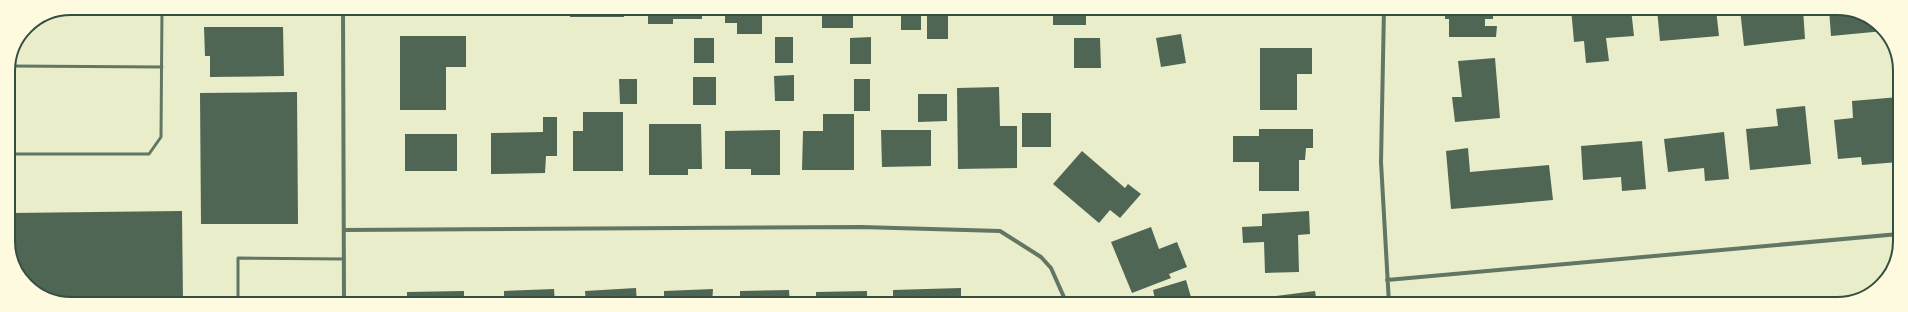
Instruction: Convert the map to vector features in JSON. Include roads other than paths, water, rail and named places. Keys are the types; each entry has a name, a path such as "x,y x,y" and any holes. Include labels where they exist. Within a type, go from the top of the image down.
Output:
{"street":[{"path":"343,15 344,297"},
{"path":"1384,15 1381,162 1386,280 1388,297"},
{"path":"344,230 861,228 1000,231 1041,257 1051,268 1064,297"},
{"path":"1386,280 1893,235"}],"lane":[{"path":"15,154 149,154 161,137 162,15"},
{"path":"15,66 162,67"},
{"path":"238,297 238,258 344,259"}]}
